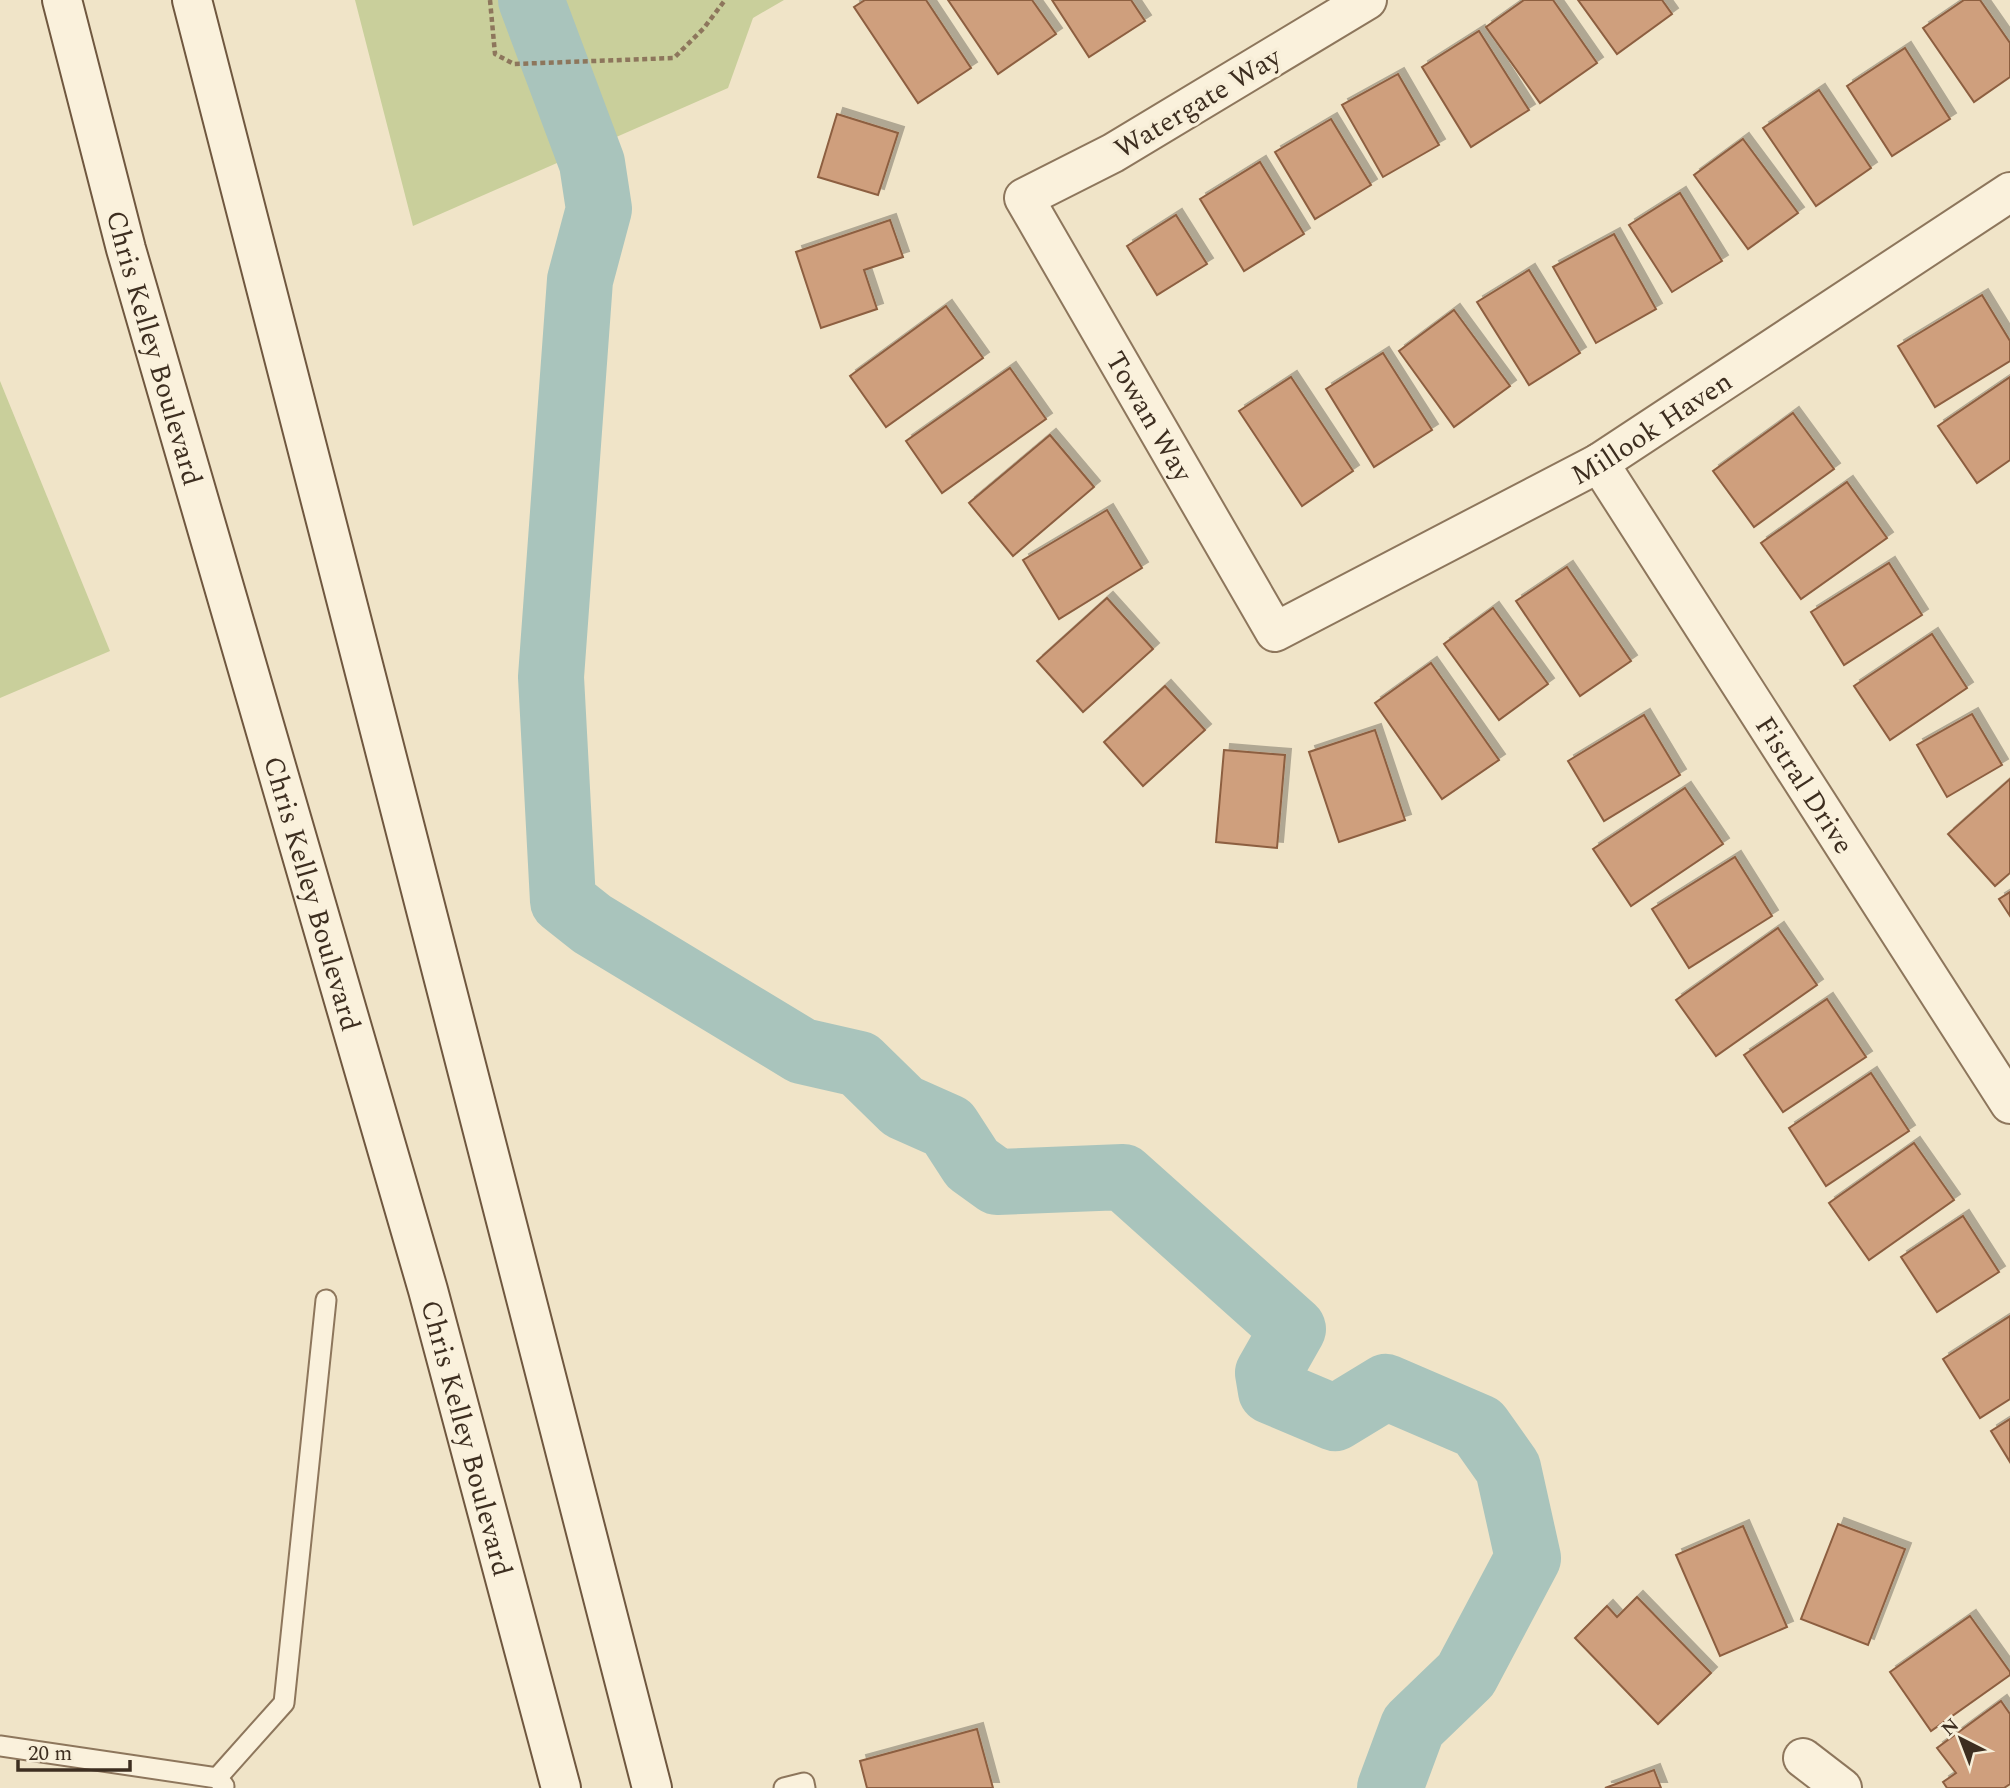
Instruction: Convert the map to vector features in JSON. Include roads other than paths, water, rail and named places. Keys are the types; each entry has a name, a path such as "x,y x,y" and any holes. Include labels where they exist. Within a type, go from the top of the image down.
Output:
{"main road":[{"name":"Chris Kelley Boulevard","path":"62,0 127,249 428,1290 561,1788"},
{"path":"192,0 652,1788"},
{"name":"Watergate Way","path":"1024,198 1113,153 1367,0"},
{"name":"Millook Haven","path":"1275,632 1600,463 2010,192"},
{"name":"Towan Way","path":"1024,198 1275,632"},
{"name":"Fistral Drive","path":"1600,463 2010,1104"},
{"path":"1803,1758 1842,1788"}],"lane":[{"path":"0,1746 221,1783 284,1703 326,1300"},
{"path":"784,1788 804,1783 805,1788"}],"waterway":[{"path":"531,0 592,163 599,209 580,280 551,677 563,901 592,924 802,1051 859,1064 903,1107 948,1127 972,1164 997,1182 1123,1177 1293,1329 1268,1373 1271,1391 1335,1418 1386,1387 1479,1427 1508,1468 1528,1558 1466,1675 1413,1726 1390,1788"}]}
